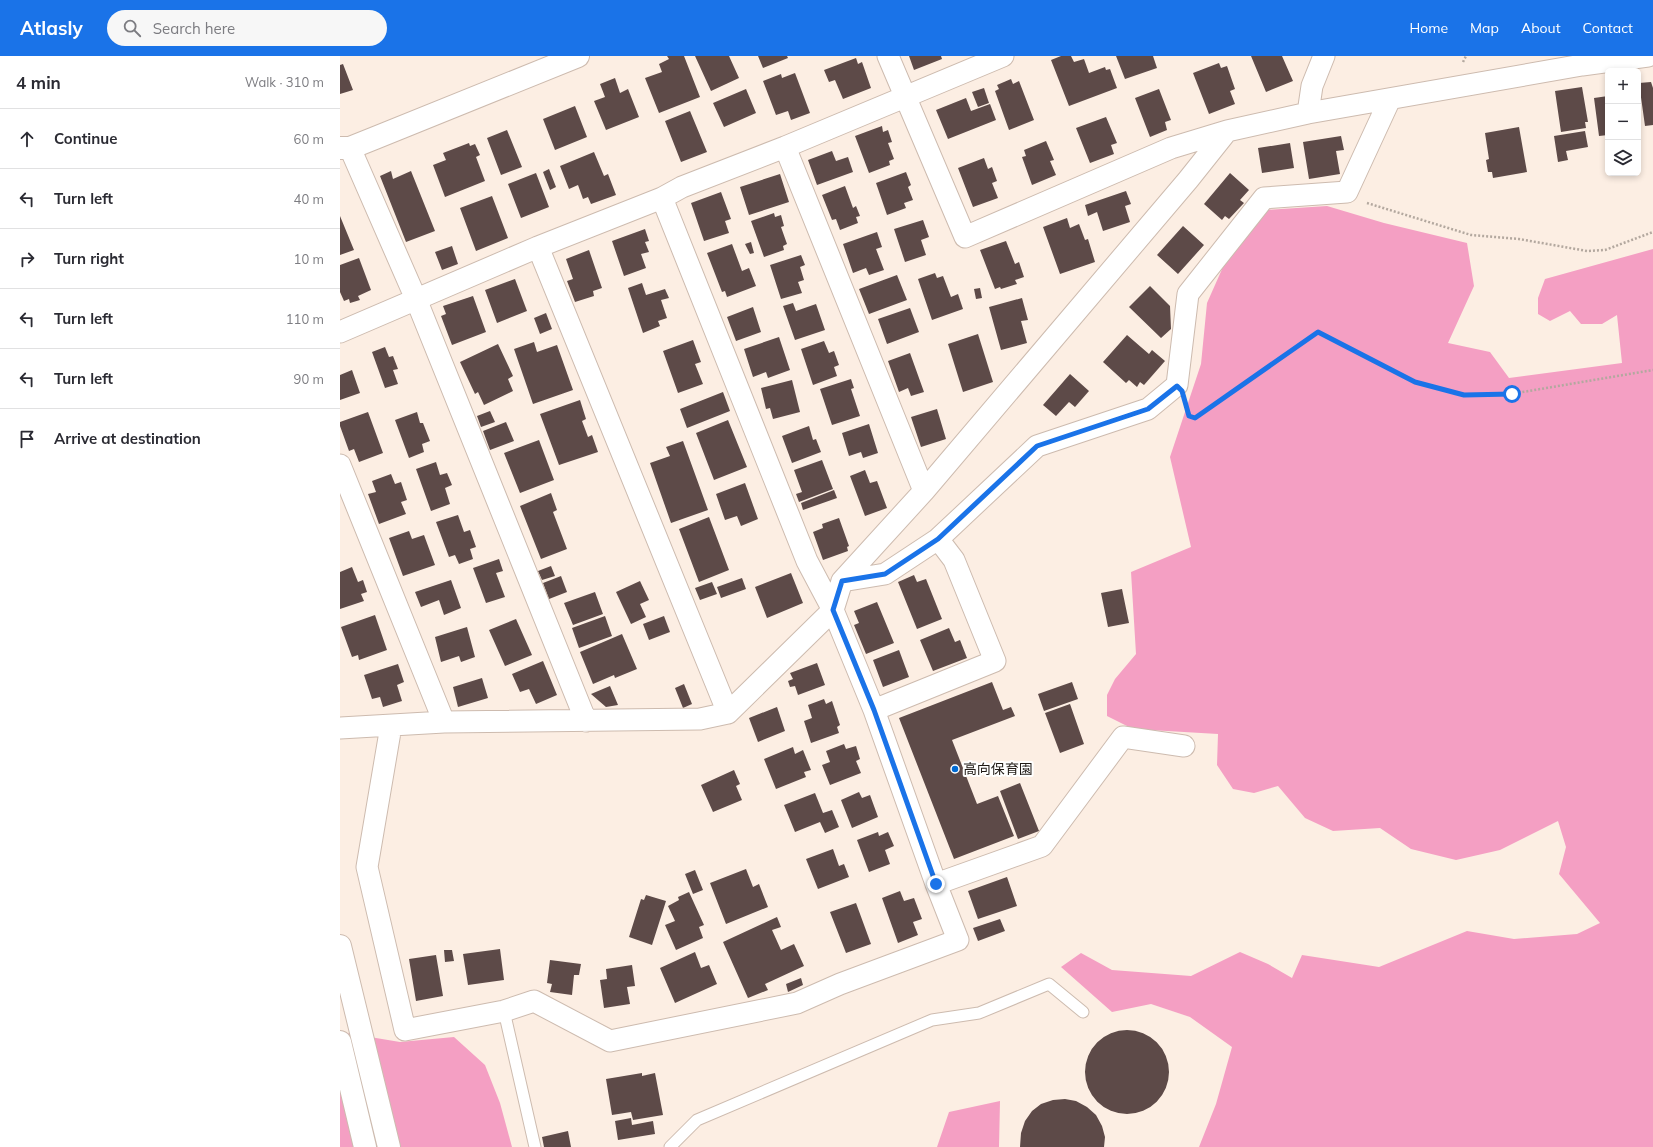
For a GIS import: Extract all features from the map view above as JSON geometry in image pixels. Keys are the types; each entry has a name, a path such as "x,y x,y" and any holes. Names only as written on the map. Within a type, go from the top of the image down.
{"main road":[{"path":"345,148 578,56"},
{"path":"340,946 389,1147"},
{"path":"340,1042 364,1147"}],"street":[{"path":"888,56 965,237 1172,148 1226,131 1308,113 1390,99 1584,60 1648,56"},
{"path":"340,332 538,247 662,198 682,187 785,147 904,96 1003,56"},
{"path":"1308,113 1312,86 1324,56"},
{"path":"842,581 885,574 938,539 1037,446 1148,409 1177,386 1188,294 1264,198 1347,192 1390,99"},
{"path":"340,728 444,722 700,719 728,713 833,610 842,581 924,491 1188,180 1226,131"},
{"path":"785,147 924,491"},
{"path":"345,148 416,299 586,721"},
{"path":"391,726 367,867 405,1030 504,1011 534,1001 610,1041 797,1003 840,984 958,940 936,884 874,710 833,610 807,561 662,198"},
{"path":"538,247 728,713"},
{"path":"340,465 444,722"},
{"path":"874,710 995,661 954,560 938,539"},
{"path":"936,884 1042,846 1123,737 1184,746"}],"lane":[{"path":"670,1147 697,1120 932,1020 979,1012 1049,984 1083,1012"},
{"path":"504,1011 535,1147"}],"path":[{"path":"1347,192 1360,201 1471,236 1519,239 1587,251 1605,250 1653,232"},
{"path":"1177,386 1182,391 1189,416 1195,418 1318,332 1415,382 1464,395 1512,394 1653,370"}],"shaded area":[{"path":"1327,206 1384,223 1467,243 1474,286 1448,343 1490,352 1509,378 1622,363 1617,315 1602,324 1581,324 1570,311 1550,321 1538,314 1538,298 1545,279 1653,249 1653,1147 1199,1147 1216,1104 1232,1047 1190,1017 1151,1004 1112,1012 1061,967 1081,953 1112,970 1191,976 1240,952 1268,964 1292,978 1302,955 1379,967 1467,931 1514,939 1577,934 1600,923 1559,874 1566,847 1558,821 1500,850 1456,860 1411,849 1380,828 1333,831 1305,818 1278,786 1254,793 1233,789 1217,765 1218,734 1133,729 1107,716 1107,695 1115,679 1136,654 1131,572 1191,547 1170,457 1201,364 1207,303 1227,258 1266,210"},
{"path":"340,1032 400,1042 454,1037 485,1065 500,1103 512,1147 340,1147"},
{"path":"1000,1101 999,1147 937,1147 949,1112"}],"building":[{"path":"667,56 684,56 700,97 659,113 645,78 662,72 659,64 669,59"},
{"path":"695,56 729,56 739,78 711,91"},
{"path":"758,56 787,56 788,58 763,68"},
{"path":"909,56 941,56 942,59 914,70"},
{"path":"1061,56 1071,56 1074,62 1084,59 1089,73 1105,67 1106,70 1110,69 1117,88 1069,106 1051,60"},
{"path":"1116,56 1153,56 1157,68 1125,79"},
{"path":"1251,56 1282,56 1293,81 1266,92"},
{"path":"856,58 858,64 862,62 871,88 843,99 835,80 829,82 824,70"},
{"path":"1219,63 1221,68 1227,66 1235,89 1230,91 1235,104 1209,114 1193,73"},
{"path":"343,64 353,90 340,94 340,65"},
{"path":"795,73 810,113 791,120 788,111 776,115 763,81 781,74 782,78"},
{"path":"615,78 620,93 628,89 639,117 606,130 594,101 605,97 600,84"},
{"path":"1011,79 1013,84 1019,81 1034,120 1009,130 995,91 999,89 997,85"},
{"path":"1651,82 1653,88 1653,125 1645,126 1641,97 1641,83"},
{"path":"1582,87 1588,122 1585,122 1586,128 1561,132 1555,91"},
{"path":"984,88 989,103 978,107 972,92"},
{"path":"746,89 756,113 724,127 713,103"},
{"path":"1159,89 1171,120 1165,122 1167,130 1150,137 1135,98"},
{"path":"1605,96 1605,135 1599,136 1594,98"},
{"path":"966,98 971,111 990,104 996,120 948,139 936,110"},
{"path":"575,106 587,137 555,150 543,119"},
{"path":"690,111 707,152 681,162 665,121"},
{"path":"1106,117 1117,143 1111,145 1114,154 1090,163 1076,128"},
{"path":"882,126 883,132 888,130 892,142 888,143 894,159 889,161 890,165 869,173 855,136"},
{"path":"1519,127 1527,172 1493,178 1492,172 1488,172 1486,160 1489,159 1485,133"},
{"path":"507,130 522,167 501,175 487,138"},
{"path":"1585,131 1588,147 1566,151 1568,160 1558,162 1554,136"},
{"path":"1341,136 1344,150 1336,151 1340,174 1309,179 1303,142"},
{"path":"1046,141 1054,160 1050,161 1056,175 1032,185 1022,157 1026,156 1024,150"},
{"path":"469,143 470,146 475,144 480,155 476,157 485,181 445,197 433,165 446,160 443,153"},
{"path":"1290,143 1294,168 1262,173 1258,148"},
{"path":"832,151 836,161 848,157 853,172 817,185 808,160"},
{"path":"594,152 604,176 608,174 616,195 591,204 588,197 583,199 578,185 569,189 560,166"},
{"path":"984,158 988,169 992,167 997,181 992,183 998,198 973,207 958,168"},
{"path":"549,169 556,187 550,190 543,172"},
{"path":"391,171 393,179 411,171 435,231 406,242 380,176"},
{"path":"906,172 911,185 908,187 913,200 904,203 906,208 887,215 876,183"},
{"path":"536,173 549,207 521,218 508,184"},
{"path":"1230,173 1249,190 1240,200 1244,203 1229,219 1225,216 1222,220 1204,204"},
{"path":"780,174 789,202 749,215 740,187"},
{"path":"845,186 853,208 856,206 860,216 856,217 858,223 840,230 836,219 832,220 822,195"},
{"path":"1126,191 1131,204 1125,206 1130,222 1103,231 1097,212 1088,216 1085,205"},
{"path":"721,192 731,219 725,221 729,233 704,241 691,203"},
{"path":"492,196 508,238 476,251 460,208"},
{"path":"774,213 775,217 781,215 784,226 781,227 787,244 783,246 784,250 764,257 751,221"},
{"path":"340,216 354,250 340,255"},
{"path":"1067,218 1070,228 1079,224 1085,240 1088,239 1095,262 1060,274 1043,227"},
{"path":"923,220 929,237 921,240 926,255 905,262 894,229"},
{"path":"1183,226 1204,245 1178,274 1157,255"},
{"path":"645,229 649,241 645,242 649,252 641,254 646,268 624,276 612,241"},
{"path":"877,232 882,247 876,249 884,270 869,275 866,268 853,273 843,244"},
{"path":"1006,241 1015,264 1019,262 1024,277 1015,280 1017,284 1001,289 1000,287 995,289 980,250"},
{"path":"751,242 754,253 750,254 745,244"},
{"path":"732,244 742,271 749,268 756,286 727,297 725,291 722,292 707,253"},
{"path":"452,246 458,264 442,270 435,252"},
{"path":"589,250 602,288 593,291 594,296 575,302 567,281 573,279 566,259"},
{"path":"801,255 805,265 800,267 804,280 798,282 802,293 781,299 770,265"},
{"path":"359,258 371,290 358,296 360,300 350,303 349,299 344,301 340,292 340,265"},
{"path":"935,273 937,278 943,276 951,297 958,294 963,309 932,320 918,279"},
{"path":"897,275 907,300 869,314 859,289"},
{"path":"515,279 527,311 497,323 485,290"},
{"path":"642,283 646,295 665,289 669,298 661,300 667,318 658,321 660,326 643,333 628,288"},
{"path":"1150,286 1170,306 1171,329 1161,338 1129,307"},
{"path":"980,288 982,298 976,299 974,289"},
{"path":"473,296 486,332 452,345 441,316 446,314 443,306"},
{"path":"1022,298 1028,320 1021,321 1027,343 1001,350 989,307"},
{"path":"793,303 796,311 816,304 825,330 795,340 783,306"},
{"path":"753,307 761,332 736,341 727,317"},
{"path":"910,308 919,332 887,344 878,319"},
{"path":"546,313 552,329 540,334 534,318"},
{"path":"978,334 993,382 963,392 948,344"},
{"path":"1127,335 1149,354 1152,350 1165,361 1144,385 1140,382 1137,387 1129,380 1126,383 1103,362"},
{"path":"779,337 790,370 768,378 766,372 753,377 744,349"},
{"path":"693,340 701,362 695,364 703,384 678,393 663,351"},
{"path":"824,341 829,353 834,351 839,365 834,367 837,376 813,385 801,349"},
{"path":"534,342 537,352 557,345 573,390 533,404 514,349"},
{"path":"498,344 513,376 508,379 513,391 484,405 478,392 475,394 460,362"},
{"path":"385,347 389,357 393,356 398,369 393,370 398,384 385,388 372,352"},
{"path":"910,353 924,392 911,396 908,388 899,392 888,361"},
{"path":"352,370 360,393 340,400 340,375"},
{"path":"1070,374 1089,391 1075,407 1069,402 1056,416 1043,405"},
{"path":"851,379 854,388 851,389 860,416 832,425 820,389"},
{"path":"792,380 800,412 773,419 770,408 766,409 761,388"},
{"path":"723,392 730,411 687,428 680,409"},
{"path":"580,400 586,419 582,421 588,437 592,435 598,452 559,465 540,414"},
{"path":"937,409 946,439 921,447 911,417"},
{"path":"490,411 495,422 481,427 477,416"},
{"path":"368,412 383,453 359,462 354,449 349,451 340,422"},
{"path":"417,412 420,423 423,423 430,441 422,444 424,452 409,458 395,420"},
{"path":"728,420 747,467 714,480 696,433"},
{"path":"506,422 514,441 490,450 483,431"},
{"path":"869,424 878,453 863,458 861,452 849,456 842,433"},
{"path":"809,426 813,440 816,439 821,452 792,463 782,436"},
{"path":"539,440 554,480 520,493 504,453"},
{"path":"683,441 708,510 671,523 650,463 670,456 666,447"},
{"path":"822,460 833,489 799,502 796,494 802,492 794,470"},
{"path":"436,462 440,475 447,473 452,485 445,488 450,504 431,511 416,469"},
{"path":"865,470 870,483 877,481 887,508 865,516 850,476"},
{"path":"391,474 395,484 401,482 407,500 401,502 406,514 379,524 368,494 376,492 372,481"},
{"path":"745,483 758,519 741,526 737,516 725,520 716,494"},
{"path":"834,490 837,498 803,510 801,503"},
{"path":"551,493 557,510 553,512 567,549 541,559 520,506"},
{"path":"458,515 464,532 470,530 476,547 470,549 473,559 459,564 455,555 449,557 436,522"},
{"path":"709,517 729,570 699,582 679,529"},
{"path":"839,518 849,546 847,547 848,551 823,560 813,532 823,528 822,524"},
{"path":"409,531 412,539 424,535 435,565 403,576 389,538"},
{"path":"499,559 503,571 496,573 505,597 486,603 473,568"},
{"path":"551,566 555,576 542,580 538,571"},
{"path":"352,567 358,582 363,580 367,592 361,594 364,601 340,609 340,572"},
{"path":"791,573 803,603 767,618 755,587"},
{"path":"914,575 917,582 926,579 942,619 917,629 898,582"},
{"path":"561,576 567,592 549,599 543,583"},
{"path":"742,578 746,589 721,598 717,587"},
{"path":"451,580 461,608 444,615 439,600 421,607 415,592"},
{"path":"640,581 649,600 640,604 646,617 631,624 616,592"},
{"path":"712,582 717,594 700,600 695,588"},
{"path":"1122,589 1129,623 1108,627 1101,593"},
{"path":"595,592 603,614 573,625 564,603"},
{"path":"877,602 894,643 866,654 854,625 859,623 854,611"},
{"path":"375,615 387,650 359,660 358,655 352,657 341,627"},
{"path":"605,616 612,636 579,648 572,628"},
{"path":"664,616 670,632 649,640 643,624"},
{"path":"516,619 532,655 505,666 489,630"},
{"path":"467,627 475,657 461,662 459,656 441,662 435,637"},
{"path":"949,628 955,642 960,640 967,658 933,671 920,640"},
{"path":"622,634 637,669 615,678 614,675 593,684 580,652"},
{"path":"899,650 909,677 883,687 873,660"},
{"path":"543,661 557,695 536,704 529,689 520,692 512,674"},
{"path":"817,663 825,685 798,695 795,686 790,687 788,681 793,679 790,673"},
{"path":"398,664 404,682 397,685 402,701 383,707 380,697 372,699 364,675"},
{"path":"482,678 488,698 458,707 453,687"},
{"path":"992,682 1003,710 1011,707 1015,716 952,740 977,804 998,796 1014,836 954,859 899,718"},
{"path":"1072,682 1078,699 1044,711 1038,694"},
{"path":"684,684 692,704 683,708 675,688"},
{"path":"610,686 618,705 606,707 591,694"},
{"path":"824,699 826,704 832,701 840,725 837,727 839,733 811,743 804,721 812,718 808,705"},
{"path":"1070,704 1084,744 1060,753 1045,713"},
{"path":"777,707 785,731 758,742 749,718"},
{"path":"844,744 846,749 856,746 860,759 856,761 861,773 830,785 822,765 830,762 826,751"},
{"path":"793,747 795,754 803,750 811,770 804,772 806,777 776,789 764,759"},
{"path":"734,770 740,784 736,786 742,800 713,812 701,785"},
{"path":"1020,783 1039,831 1018,839 1000,791"},
{"path":"859,792 862,798 870,795 878,817 852,828 841,800"},
{"path":"815,793 823,813 832,810 839,827 825,833 820,822 795,832 784,805"},
{"path":"878,832 879,836 888,832 894,846 885,850 890,864 869,872 857,840"},
{"path":"833,849 839,866 844,864 849,877 818,889 806,859"},
{"path":"746,869 753,887 759,884 768,907 726,924 710,883"},
{"path":"695,870 703,890 693,894 685,874"},
{"path":"1007,877 1017,906 978,919 968,891"},
{"path":"900,891 904,901 914,898 922,919 913,922 918,935 898,943 882,898"},
{"path":"689,892 704,925 699,927 703,938 676,950 665,925 675,921 668,906 679,900 678,897"},
{"path":"646,895 666,901 652,945 629,937 641,899 644,900"},
{"path":"856,903 871,944 846,953 830,912"},
{"path":"777,917 781,927 772,930 781,950 794,944 804,966 765,984 768,990 748,998 723,942"},
{"path":"1000,919 1005,931 978,941 973,928"},
{"path":"500,949 504,980 468,985 463,954"},
{"path":"444,950 452,950 454,961 445,962"},
{"path":"695,952 701,968 709,965 717,984 675,1003 660,968"},
{"path":"436,955 443,996 416,1001 409,959"},
{"path":"550,960 581,964 579,975 574,975 572,995 550,992 552,984 547,983"},
{"path":"632,965 635,986 627,987 630,1004 604,1008 600,980 607,979 606,969"},
{"path":"801,978 803,985 788,992 786,984"},
{"path":"1119,1030 1135,1030 1151,1037 1162,1048 1169,1064 1169,1080 1166,1088 1157,1102 1151,1107 1135,1114 1119,1114 1103,1107 1092,1096 1085,1080 1085,1064 1092,1048 1103,1037"},
{"path":"642,1073 642,1076 655,1073 663,1115 633,1120 631,1112 612,1115 606,1079"},
{"path":"1065,1099 1076,1101 1087,1107 1096,1115 1102,1126 1105,1137 1104,1147 1020,1147 1021,1133 1025,1121 1032,1111 1041,1104 1053,1100"},
{"path":"631,1118 632,1125 653,1121 655,1134 618,1140 615,1121"},
{"path":"568,1131 571,1147 544,1147 542,1137"}],"place":[{"name":"高向保育園","path":"955,769"}],"route":[{"path":"936,884 874,710 833,610 842,581 885,574 938,539 1037,446 1148,409 1177,386 1182,391 1189,416 1195,418 1318,332 1415,382 1464,395 1512,394"}]}
